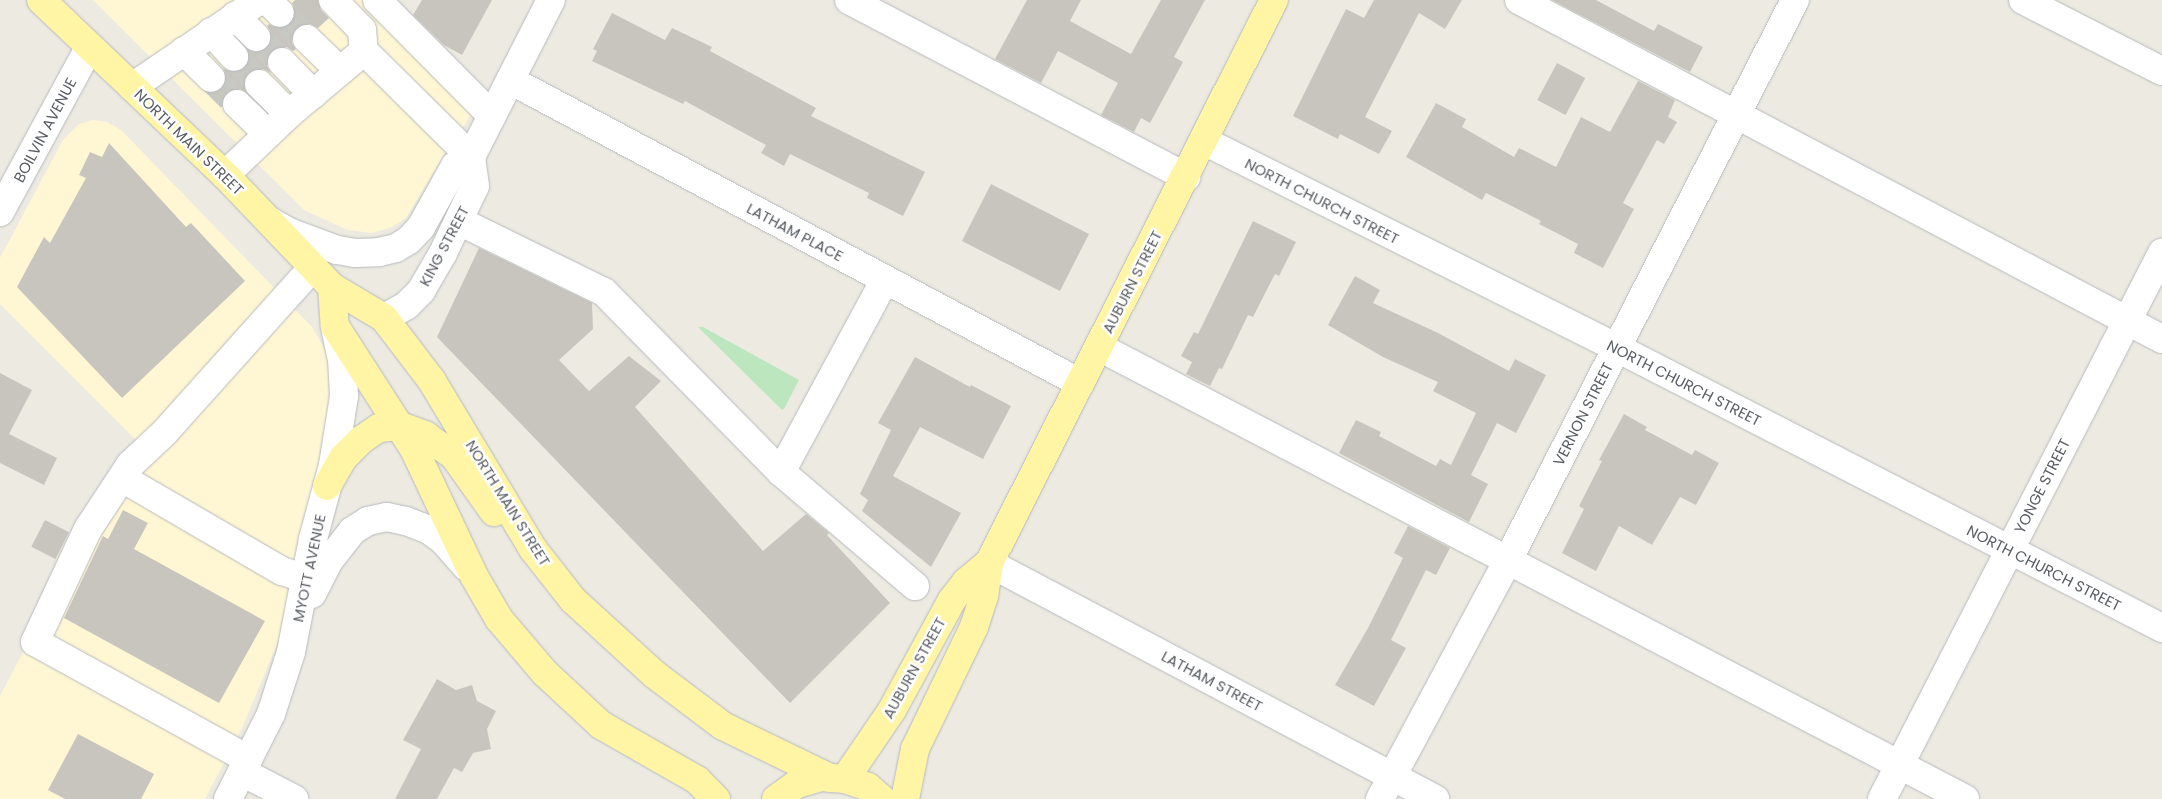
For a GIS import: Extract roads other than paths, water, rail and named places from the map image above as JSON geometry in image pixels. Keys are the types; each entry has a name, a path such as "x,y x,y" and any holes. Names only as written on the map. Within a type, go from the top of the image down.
{"main road":[{"name":"NORTH MAIN STREET","path":"41,0 89,48 225,175 332,287 384,318 432,381 533,549 573,600 654,674 723,726 838,778 868,787 882,799"},
{"name":"AUBURN STREET","path":"905,799 915,749 974,626 984,596 989,563 1204,142 1274,0"},
{"path":"332,287 334,326 414,449 474,576 499,619 545,673 601,725 697,780 716,799"},
{"path":"327,486 344,456 360,440 379,428 400,426 426,435 454,456 504,526 533,549"},
{"name":"AUBURN STREET","path":"838,778 892,710 952,600 966,582 989,563"},
{"path":"776,799 797,784 821,777 838,778"}],"street":[{"path":"333,0 362,30 364,51 471,157"},
{"path":"377,0 492,116"},
{"name":"KING STREET","path":"270,222 289,232 338,250 355,253 379,252 396,248 409,240 421,227 455,166 471,157 551,0"},
{"path":"849,0 1186,177"},
{"path":"1519,0 2162,339"},
{"name":"VERNON STREET","path":"1386,788 1508,560 1795,0"},
{"path":"2023,0 2162,72"},
{"path":"132,87 236,16 269,4"},
{"path":"236,16 256,37"},
{"path":"211,32 234,57"},
{"path":"307,39 340,71"},
{"name":"BOILVIN AVENUE","path":"0,212 89,48"},
{"path":"184,51 211,78"},
{"path":"225,175 289,114 364,51"},
{"path":"282,62 313,94"},
{"name":"LATHAM PLACE","path":"510,80 1080,383"},
{"path":"259,84 289,114"},
{"path":"237,104 268,134"},
{"name":"NORTH CHURCH STREET","path":"1204,142 1617,348 2162,628"},
{"name":"KING STREET","path":"384,318 407,305 421,292 459,221 475,186 471,157"},
{"path":"459,221 604,292 781,472 915,586"},
{"name":"YONGE STREET","path":"1882,799 2162,253"},
{"path":"294,799 245,766 35,642 88,529 130,465 165,432 312,267"},
{"path":"781,472 885,280"},
{"name":"MYOTT AVENUE","path":"228,799 271,714 291,652 327,486 344,396 342,360 334,326"},
{"path":"1099,347 1966,799"},
{"path":"122,478 282,571 306,578"},
{"path":"296,627 328,562 352,531 368,521 387,517 406,521 429,530 443,540 474,576"},
{"name":"LATHAM STREET","path":"989,563 1386,788 1435,799"}],"tunnel":[{"path":"280,13 307,39"},
{"path":"256,37 282,62"},
{"path":"234,57 259,84"},
{"path":"211,78 237,104"}]}
